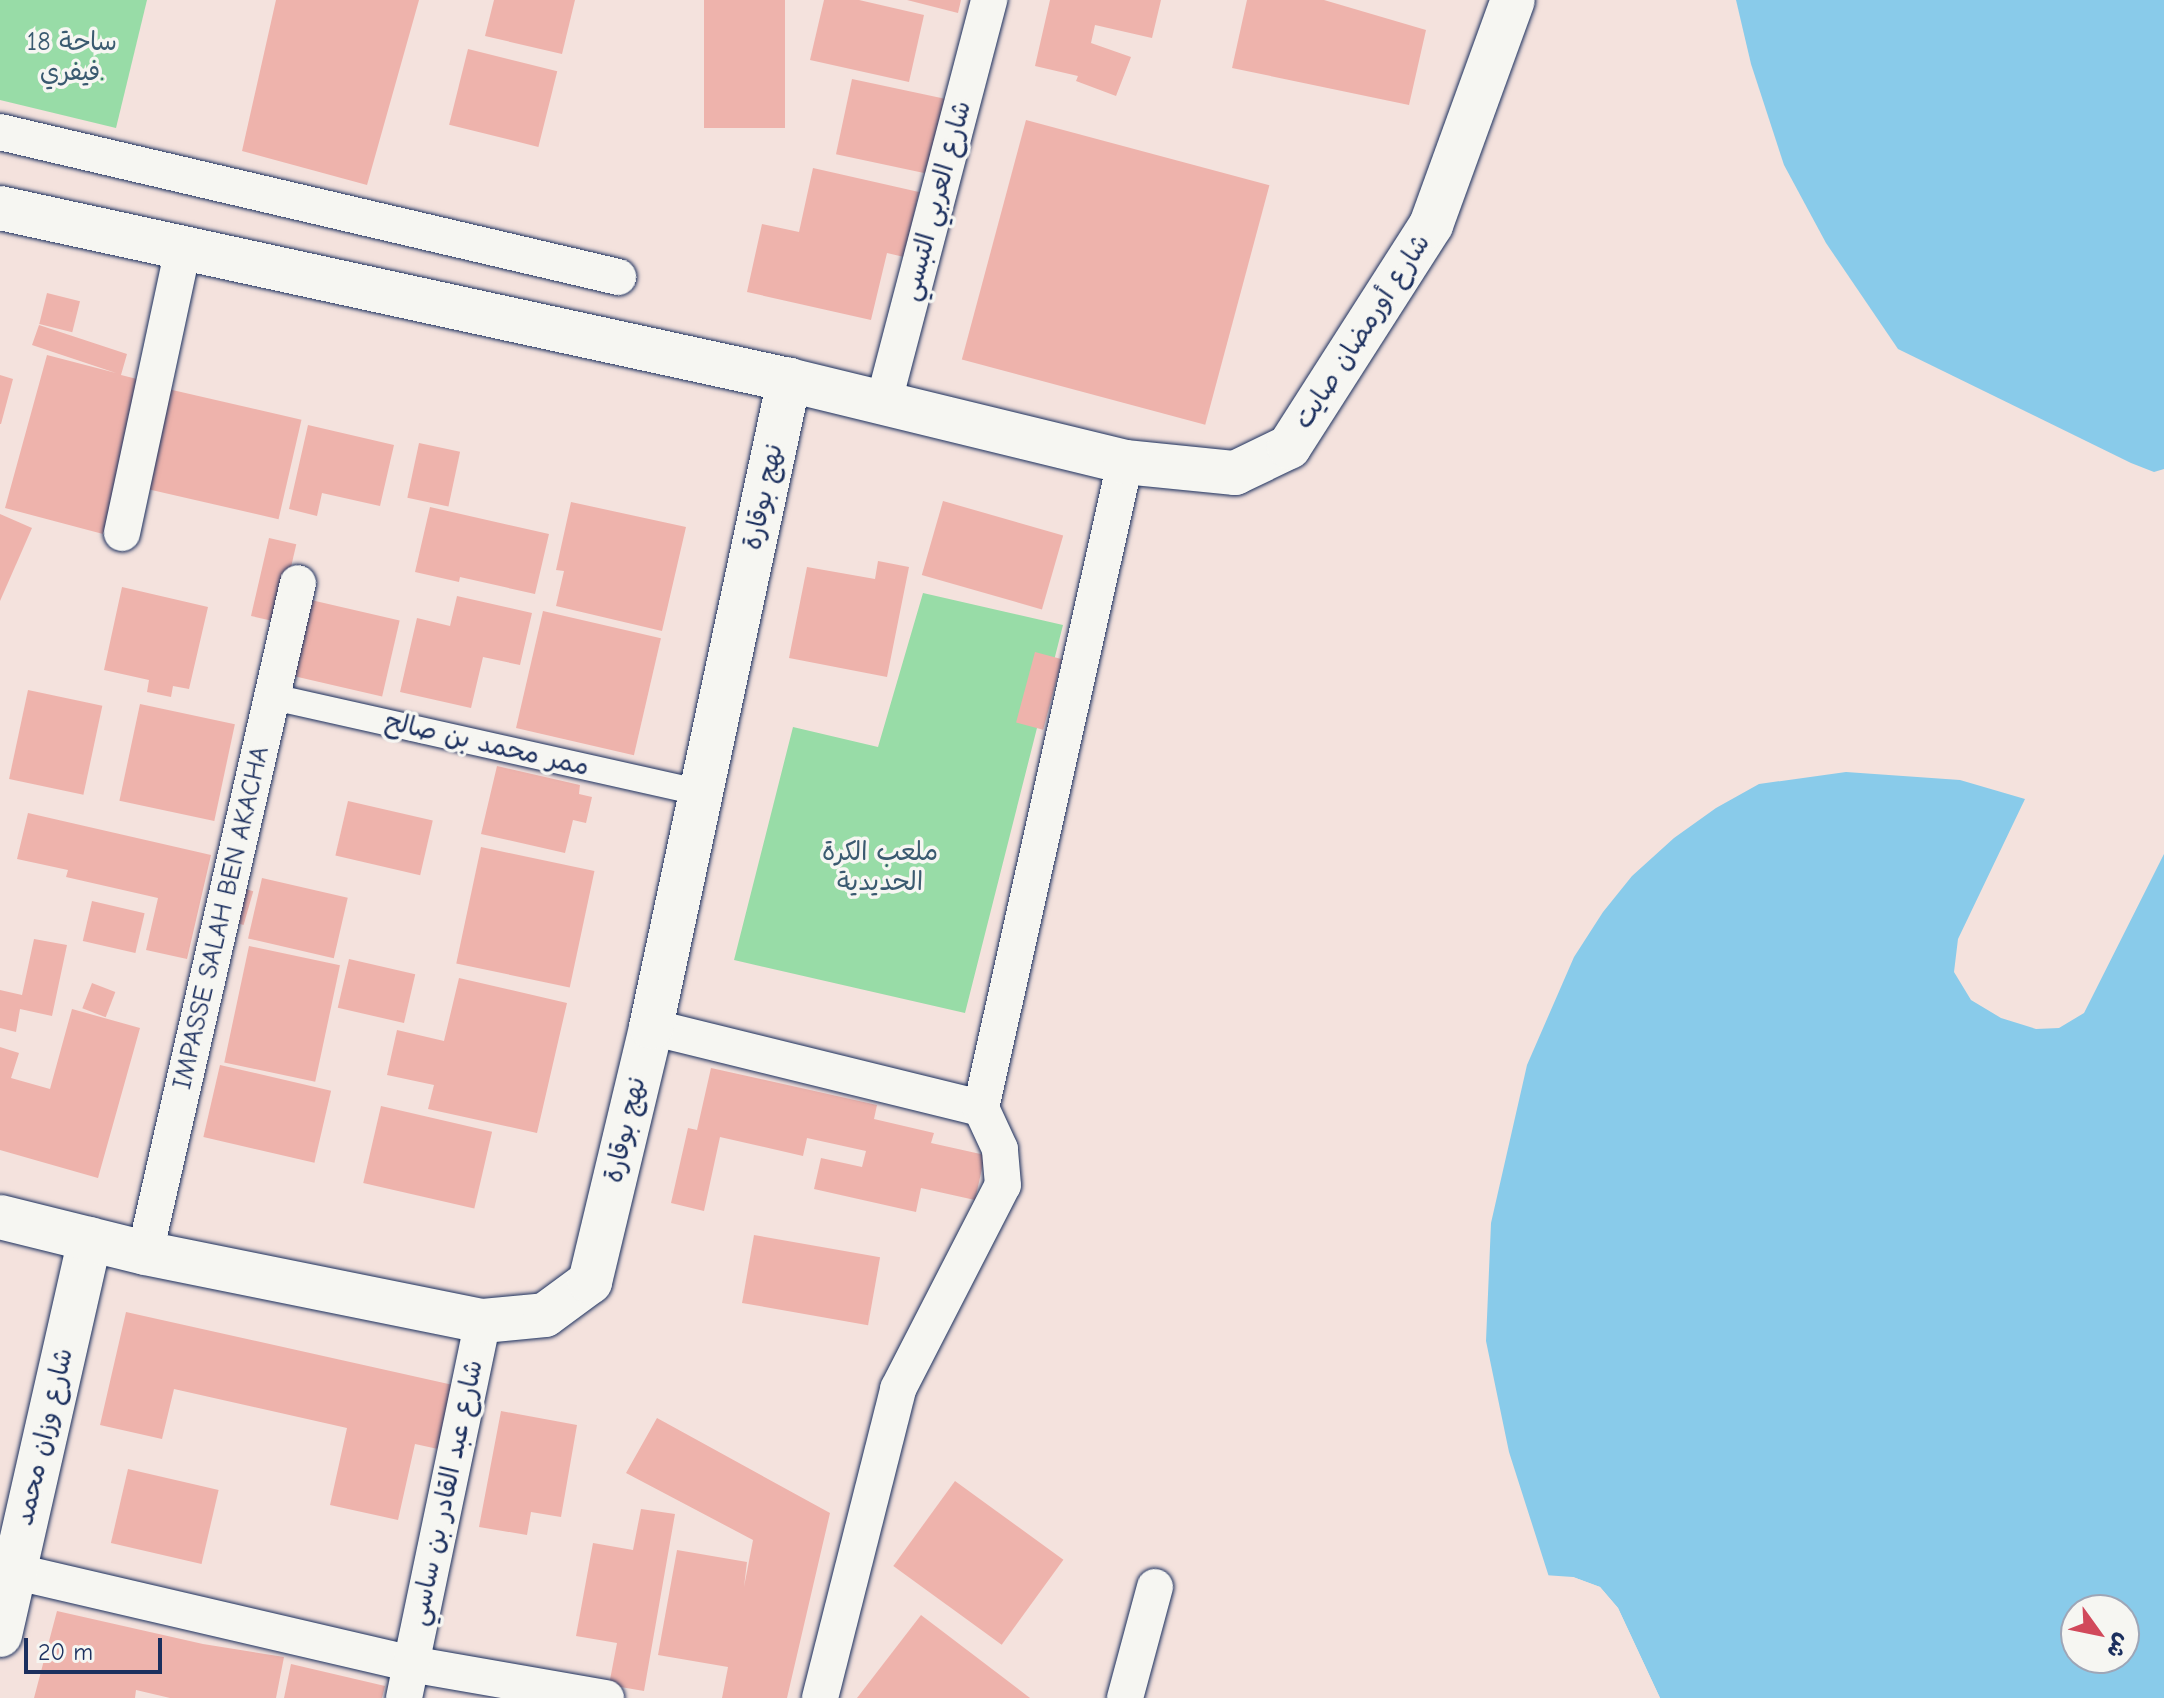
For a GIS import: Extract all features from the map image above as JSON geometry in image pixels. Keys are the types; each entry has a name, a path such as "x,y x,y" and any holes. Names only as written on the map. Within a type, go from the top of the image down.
{"main road":[{"name":"شارع أورمضان صايت","path":"0,208 884,401 1125,462 1235,473 1289,447 1431,225 1513,0"},
{"name":"نهج بوقارة","path":"0,1217 145,1253 483,1321 545,1315 590,1282 651,1027 789,380"},
{"name":"شارع وزان محمد","path":"0,1635 7,1570 90,1239"}],"street":[{"name":"شارع العربي التبسي","path":"884,401 989,0"},
{"path":"0,132 618,277"},
{"path":"122,533 183,248"},
{"path":"820,1698 898,1389 1003,1185 1000,1149 981,1108 1125,462"},
{"name":"IMPASSE SALAH BEN AKACHA","path":"145,1253 298,583"},
{"name":"ممر محمد بن صالح","path":"273,697 701,793"},
{"path":"651,1027 981,1108"},
{"name":"شارع عبد القادر بن ساسي","path":"407,1681 483,1321"},
{"path":"7,1570 407,1681 606,1698"},
{"path":"1125,1698 1155,1587"}],"green space":[{"name":"ساحة 18 فيفري.","path":"0,0 147,0 116,128 0,100"},
{"name":"ملعب الكرة الحديدية","path":"923,593 1063,625 965,1013 734,960 793,727 878,747"}],"water":[{"path":"1736,0 2164,0 2164,469 2154,472 2131,463 1898,349 1826,243 1784,165 1751,64"},
{"path":"1846,772 1960,780 2025,799 1958,939 1954,972 1971,1000 2001,1018 2036,1029 2059,1028 2084,1013 2164,854 2164,1698 1660,1698 1618,1608 1600,1587 1573,1577 1549,1577 1509,1452 1486,1341 1491,1223 1527,1065 1574,957 1603,912 1632,876 1674,838 1716,808 1759,784"}],"pier":[{"path":"1544,1575 1573,1577 1600,1587 1618,1608 1660,1698 1655,1698 1615,1610 1598,1590 1572,1581 1548,1581"}],"building":[{"path":"276,0 419,0 367,185 242,151"},
{"path":"494,0 575,0 562,54 485,36"},
{"path":"704,0 785,0 785,128 704,128"},
{"path":"824,0 859,0 924,15 909,82 810,60"},
{"path":"907,0 961,0 958,13"},
{"path":"1050,0 1161,0 1152,38 1095,25 1091,43 1131,57 1116,96 1076,81 1078,76 1035,66"},
{"path":"1247,0 1324,0 1426,30 1409,105 1232,68"},
{"path":"468,49 557,71 538,147 449,125"},
{"path":"852,79 952,100 936,176 836,154"},
{"path":"1026,120 1269,185 1205,425 962,360"},
{"path":"813,168 919,192 904,257 887,253 871,320 747,292 762,224 799,232"},
{"path":"47,293 80,301 72,332 39,324"},
{"path":"39,325 127,354 121,375 145,381 103,534 5,508 47,355 116,373 32,345"},
{"path":"0,375 13,379 1,424 0,424"},
{"path":"168,389 301,420 279,519 145,488"},
{"path":"308,425 394,445 380,506 322,493 317,516 289,509"},
{"path":"419,443 460,452 448,507 407,498"},
{"path":"943,501 1063,535 1042,609 922,575"},
{"path":"571,502 686,527 662,631 556,606 564,571 556,570"},
{"path":"430,507 549,534 535,594 460,577 459,582 415,572"},
{"path":"0,514 32,528 0,601"},
{"path":"269,538 296,544 278,622 251,616"},
{"path":"878,561 909,567 887,677 789,658 807,567 875,579"},
{"path":"122,587 208,607 189,689 173,686 171,697 147,692 149,680 104,670"},
{"path":"457,596 532,613 520,665 483,657 471,708 400,692 417,618 450,626"},
{"path":"311,600 400,620 382,696 293,676"},
{"path":"543,611 661,638 634,755 516,728"},
{"path":"1035,652 1062,659 1043,730 1016,723"},
{"path":"28,690 102,706 83,795 9,779"},
{"path":"140,704 235,724 214,821 119,801"},
{"path":"497,766 580,785 579,794 592,797 586,823 573,820 565,853 481,834"},
{"path":"348,801 433,821 420,875 335,856"},
{"path":"28,813 211,855 187,959 146,950 158,898 66,877 68,870 17,859"},
{"path":"481,847 594,871 570,988 456,963"},
{"path":"262,878 348,898 334,958 248,938"},
{"path":"235,886 253,891 244,925 225,920"},
{"path":"92,901 145,913 135,953 83,941"},
{"path":"34,939 67,945 52,1016 20,1009 16,1032 0,1028 0,990 22,995"},
{"path":"249,946 340,965 315,1082 224,1062"},
{"path":"349,959 415,974 404,1023 338,1008"},
{"path":"459,978 567,1003 537,1133 428,1109 434,1085 387,1075 397,1030 444,1041"},
{"path":"92,983 115,992 106,1017 82,1008"},
{"path":"72,1009 140,1028 98,1178 0,1150 0,1047 19,1053 11,1078 50,1089"},
{"path":"220,1065 331,1091 314,1163 203,1137"},
{"path":"711,1068 877,1105 874,1119 934,1133 931,1143 985,1155 975,1200 921,1188 916,1212 814,1189 821,1158 862,1167 866,1151 807,1138 803,1156 720,1137 704,1211 671,1203 688,1128 697,1130"},
{"path":"381,1106 492,1132 474,1209 363,1183"},
{"path":"754,1235 880,1257 868,1325 742,1303"},
{"path":"126,1312 453,1385 438,1449 415,1444 398,1520 330,1505 347,1428 174,1389 162,1439 100,1425"},
{"path":"501,1411 577,1425 561,1517 531,1512 527,1535 479,1527"},
{"path":"657,1418 830,1513 787,1698 722,1698 728,1667 658,1655 677,1550 747,1562 744,1587 753,1540 626,1473"},
{"path":"128,1469 219,1490 202,1564 111,1543"},
{"path":"955,1481 1063,1560 1002,1645 893,1566"},
{"path":"641,1509 675,1514 644,1691 609,1685 617,1643 576,1636 593,1543 633,1550"},
{"path":"57,1611 203,1644 284,1657 276,1698 170,1698 136,1690 135,1698 34,1698"},
{"path":"921,1615 1030,1698 857,1698"},
{"path":"291,1664 385,1686 382,1698 284,1698"}]}
